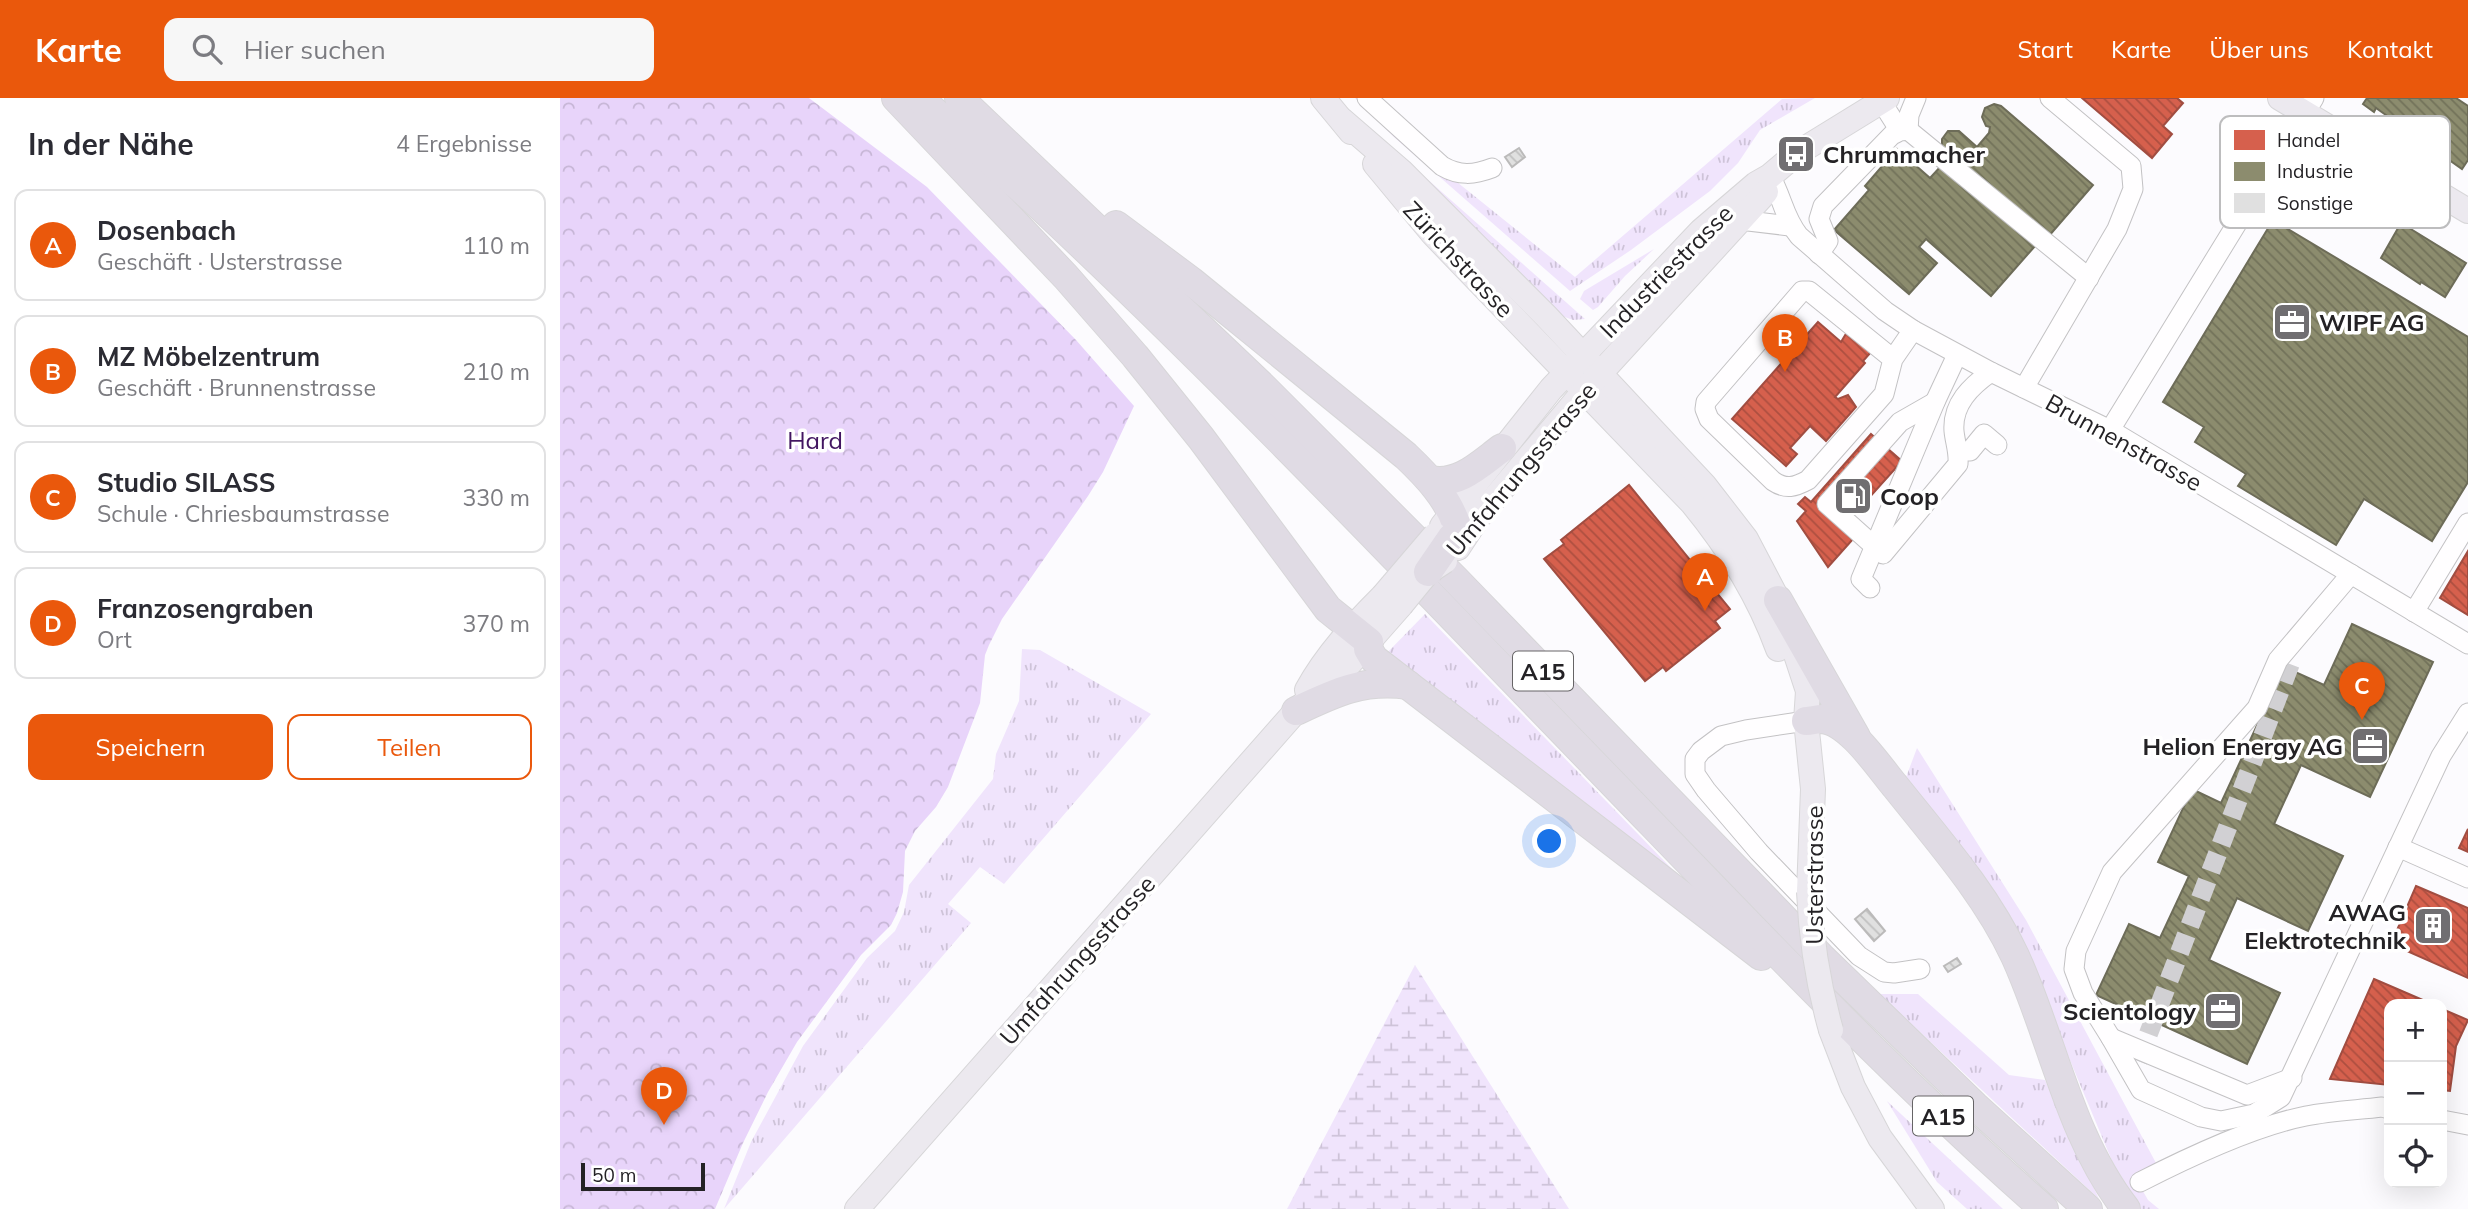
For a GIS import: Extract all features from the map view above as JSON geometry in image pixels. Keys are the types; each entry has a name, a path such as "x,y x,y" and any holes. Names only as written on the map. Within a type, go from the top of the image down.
{"highway":[{"path":"896,98 1066,277 1135,356 1201,438 1328,609 1360,635 1374,659 1588,821 1852,1028"},
{"name":"A15","path":"919,98 1053,218 1163,323 1852,1028 1942,1116 2045,1209"},
{"name":"A15","path":"959,98 1181,306 1263,387 1465,589 1821,957 1949,1082 2088,1209"},
{"path":"996,135 1202,289 1406,456 1430,480 1449,533 1428,572"},
{"path":"1430,480 1455,480 1502,449"},
{"path":"1778,600 1860,743 1951,857 2000,926 2028,986 2090,1147 2126,1209"},
{"path":"1296,711 1358,685 1408,685"},
{"path":"1806,721 1822,719 1860,743"}],"main road":[{"name":"Zürichstrasse","path":"1323,98 1388,182 1433,234 1592,382"},
{"path":"2280,98 2309,105 2326,116"},
{"name":"Industriestrasse","path":"1575,364 1701,231 1756,184 1824,135 1884,99"},
{"name":"Industriestrasse","path":"1592,382 1765,194 1770,176"},
{"path":"2450,199 2468,211"},
{"name":"Umfahrungsstrasse","path":"858,1209 1296,711 1313,678 1360,635 1449,533 1502,449 1575,364"},
{"name":"Umfahrungsstrasse","path":"1449,533 1477,519 1592,382"},
{"name":"Usterstrasse","path":"1592,382 1705,486 1746,539 1778,600 1808,691 1806,721 1813,789 1809,892 1812,942 1821,992 1831,1030 1853,1087 1880,1138 1932,1209"},
{"name":"Usterstrasse","path":"1592,382 1728,549 1764,615 1778,648 1791,692 1806,721"},
{"name":"Umfahrungsstrasse","path":"1392,600 1428,572"}],"street":[{"path":"1367,98 1442,166 1451,171 1471,173 1492,167"},
{"path":"1819,254 1828,241 1819,219 1823,206 1892,135 1904,130 1916,98"},
{"path":"2024,388 2117,229 2133,189 2131,166 2050,98"},
{"path":"1884,99 1904,130 2089,278"},
{"name":"Brunnenstrasse","path":"1770,176 1781,195 1790,226 1885,311 1913,330 1991,372 2110,430 2468,644"},
{"path":"1740,220 1790,226"},
{"path":"2110,430 2234,228"},
{"path":"1893,359 1809,291 1802,291 1706,402 1706,413 1773,481 1790,488 1808,480 1884,394 1893,359 1913,330"},
{"path":"1870,588 1861,579 1935,402 1958,355"},
{"path":"1935,402 1900,422 1827,504 1883,554 1958,464 1954,424 1961,403 1974,384 1991,372"},
{"path":"1900,422 1969,451 1984,434 1997,445"},
{"path":"2414,612 2468,523"},
{"path":"2293,657 2356,577"},
{"path":"2356,577 2278,660 2257,708 2112,872 2076,951 2074,969 2083,993 2140,1090 2201,1117 2221,1121 2254,1114 2281,1097 2441,756 2468,713"},
{"path":"1806,721 1721,736 1695,759 1696,774 1706,790 1759,852 1859,957 1884,972 1920,969"},
{"path":"2398,847 2468,878"},
{"path":"2111,1038 2247,1095 2292,1078"},
{"path":"2138,1061 2146,1077 2158,1087 2232,1120"},
{"path":"2140,1182 2260,1130 2305,1116 2384,1108"},
{"path":"2447,1121 2468,1125"}],"green space":[{"name":"Hard","path":"560,98 809,98 927,187 1076,340 1134,406 1103,472 1002,619 989,645 985,655 980,703 948,787 936,807 915,831 905,851 903,892 891,925 861,955 797,1042 768,1092 715,1209 560,1209"},
{"path":"1355,98 1362,98 1447,174 1575,277 1782,99 1815,98 1760,130 1738,163 1710,191 1570,291 1394,137"},
{"path":"1408,162 1585,319 1573,320 1562,316"},
{"path":"1654,249 1625,276 1598,307 1593,310 1580,299 1584,291"},
{"path":"1425,614 1702,900 1383,657"},
{"path":"1022,649 1040,650 1151,714 1004,884 980,867 948,904 971,923 724,1209 751,1142 803,1046 867,958 895,931 904,912 909,885 993,779 996,754 1019,701"},
{"path":"1917,748 2026,920 2156,1163 2135,1177 2148,1200 2159,1209 2141,1209 2125,1192 2039,986 1905,780"},
{"path":"1415,965 1569,1209 1287,1209"},
{"path":"1879,994 1918,994 2009,1075 2045,1080 2099,1199"},
{"path":"1887,1101 2003,1209 1967,1209 1937,1182"}],"building: Handel":[{"path":"2082,98 2177,98 2183,103 2163,126 2172,134 2152,158"},
{"path":"1818,322 1841,342 1847,332 1871,352 1863,361 1865,363 1835,397 1838,399 1848,395 1856,407 1826,441 1810,426 1790,448 1797,454 1786,466 1732,419"},
{"path":"1871,434 1902,461 1842,528 1853,539 1828,567 1797,521 1806,511 1798,504 1805,497 1811,502"},
{"path":"1629,485 1730,609 1715,621 1720,628 1666,671 1663,667 1645,681 1544,559 1564,544 1561,540"},
{"path":"2468,551 2468,615 2440,598"},
{"path":"2468,829 2468,852 2459,848"},
{"name":"AWAG Elektrotechnik","path":"2416,886 2468,908 2468,978 2391,944"},
{"path":"2374,979 2420,999 2384,999 2384,1084 2330,1079"},
{"path":"2447,1011 2468,1020 2456,1046 2450,1091 2447,1091"}],"building: Industrie":[{"path":"2367,98 2456,98 2468,106 2468,160 2462,169 2450,160 2450,116 2387,116 2376,108 2374,112 2363,104"},
{"path":"1994,104 2001,106 2093,185 2048,237 1942,148 1942,139 1948,131 1959,131 1977,147 1989,133 1990,127 1986,126 1982,117 1985,108"},
{"path":"1897,149 1930,178 1943,164 2035,246 1991,296 1926,239 1919,247 1937,263 1909,294 1834,230 1869,190 1865,186"},
{"path":"2268,228 2286,228 2468,337 2468,482 2432,541 2364,499 2336,545 2238,486 2246,474 2195,442 2204,427 2163,402"},
{"path":"2398,228 2409,228 2466,263 2445,297 2381,258"},
{"path":"2352,624 2433,662 2370,797 2301,765 2274,824 2343,856 2308,931 2237,898 2209,960 2280,993 2247,1064 2096,995 2129,924 2160,938 2189,876 2158,862 2192,789 2221,803 2284,667 2324,685"}],"building: Sonstige":[{"path":"1519,148 1525,157 1512,167 1505,157"},
{"path":"1867,909 1885,931 1874,941 1855,919"},
{"path":"1957,958 1961,964 1948,972 1944,966"}],"tunnel":[{"path":"2138,1061 2293,657"}],"place":[{"name":"Chrummacher","path":"1796,154"},
{"name":"WIPF AG","path":"2292,322"},
{"name":"MZ Möbelzentrum","path":"1785,372"},
{"name":"Coop","path":"1853,496"},
{"name":"Dosenbach","path":"1705,611"},
{"name":"Studio SILASS","path":"2362,720"},
{"name":"Helion Energy AG","path":"2370,746"},
{"name":"AWAG Elektrotechnik","path":"2433,926"},
{"name":"Scientology","path":"2223,1011"},
{"name":"Franzosengraben","path":"664,1125"}]}
